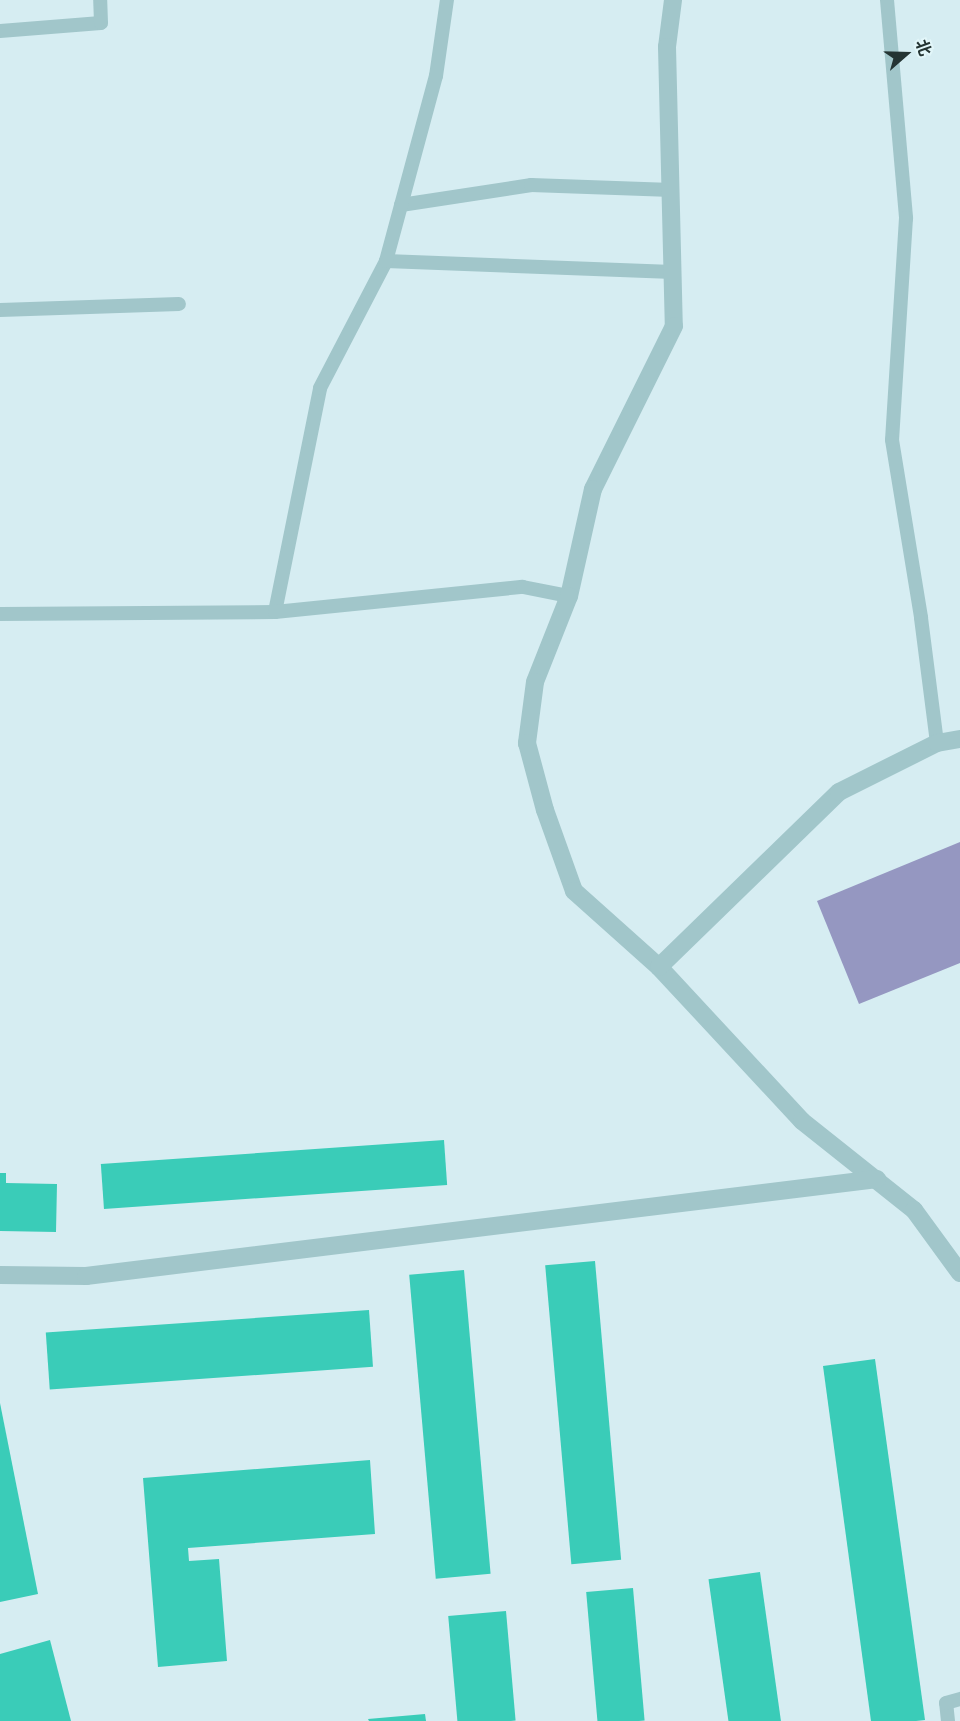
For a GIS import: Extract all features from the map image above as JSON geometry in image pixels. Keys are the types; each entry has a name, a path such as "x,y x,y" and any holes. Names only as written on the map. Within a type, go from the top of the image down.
{"street":[{"path":"673,0 667,47 674,326 593,489 569,596 535,682 527,743 545,810 574,891 659,967 802,1121 914,1210 960,1273"},
{"path":"659,967 839,792 937,743 960,740"},
{"path":"0,1275 86,1276 877,1179"}],"lane":[{"path":"0,31 100,23 100,0"},
{"path":"275,612 320,388 386,261 436,76 447,0"},
{"path":"887,0 906,218 892,440 921,618 937,743"},
{"path":"401,206 531,185 672,190"},
{"path":"386,261 673,272"},
{"path":"0,310 178,304"},
{"path":"0,614 275,612 523,587 569,596"},
{"path":"948,1721 946,1703 960,1699"}],"shaded area":[{"path":"960,842 960,963 859,1004 817,901"}],"building":[{"path":"444,1140 447,1185 104,1209 101,1164"},
{"path":"0,1173 6,1173 6,1183 57,1184 56,1232 0,1231"},
{"path":"595,1261 621,1560 571,1564 545,1265"},
{"path":"464,1270 491,1574 436,1579 409,1275"},
{"path":"369,1310 373,1367 50,1389 46,1333"},
{"path":"875,1359 925,1720 871,1721 823,1366"},
{"path":"0,1403 38,1594 0,1602"},
{"path":"370,1460 375,1534 188,1548 189,1561 219,1559 227,1661 158,1667 143,1478"},
{"path":"760,1572 781,1721 728,1721 709,1579"},
{"path":"633,1588 645,1720 597,1721 586,1592"},
{"path":"506,1611 516,1721 457,1721 448,1616"},
{"path":"50,1640 71,1721 0,1721 0,1654"},
{"path":"425,1714 426,1721 369,1721 368,1719"}]}
